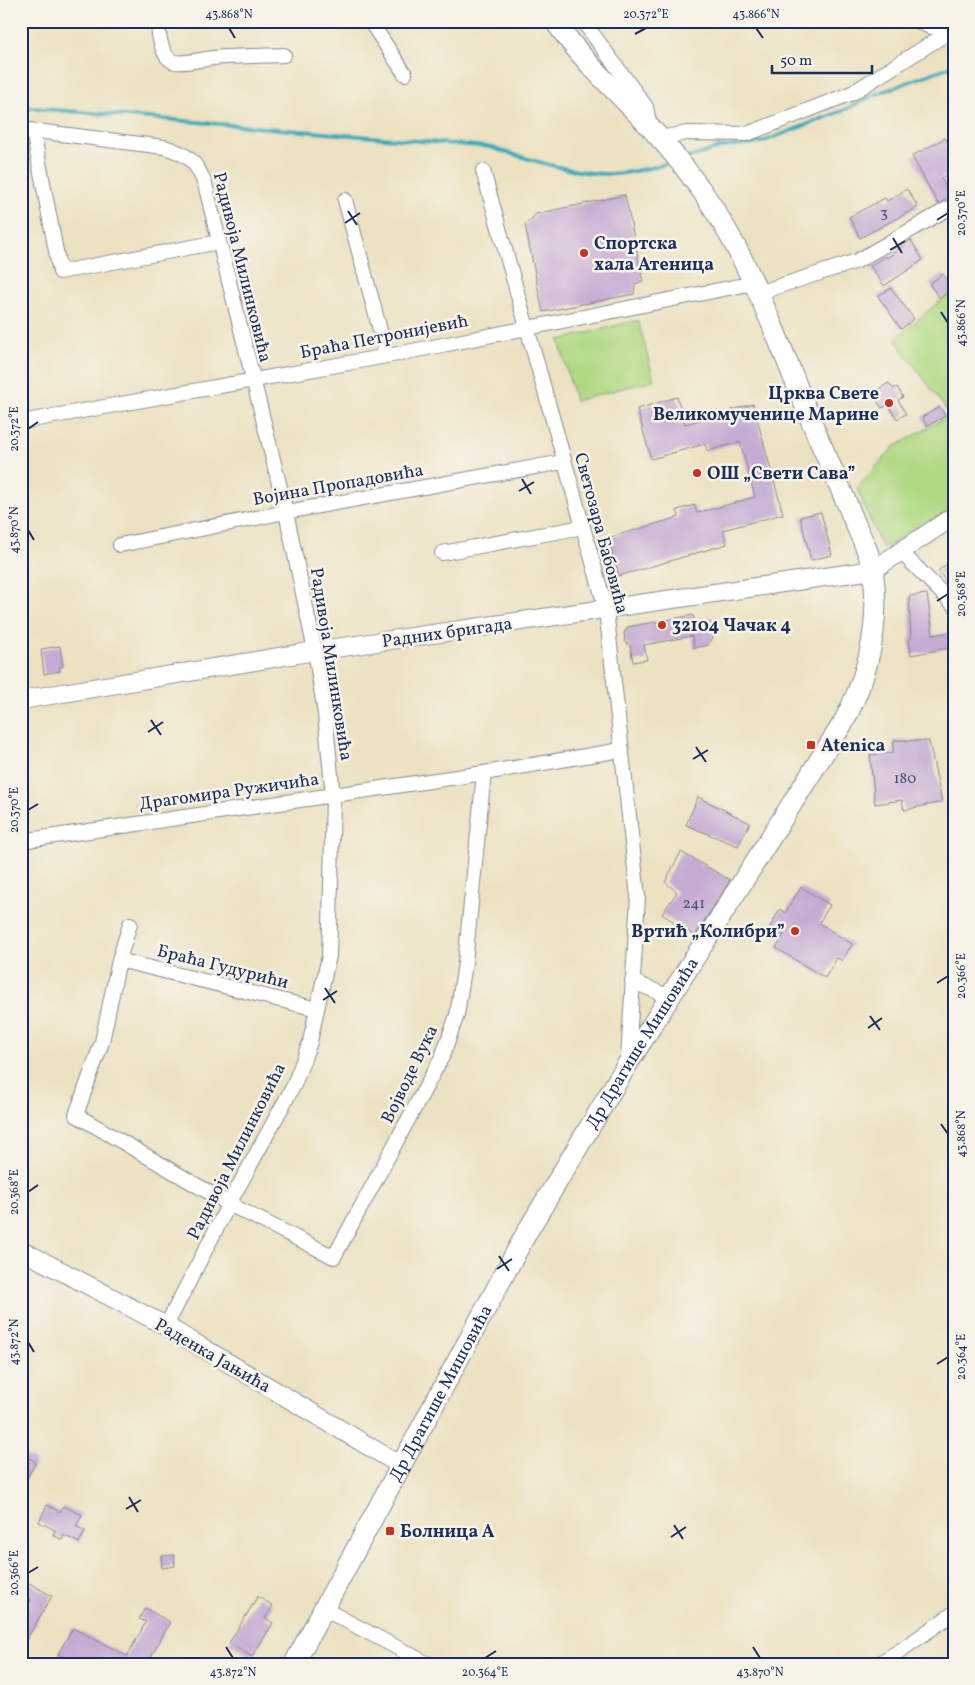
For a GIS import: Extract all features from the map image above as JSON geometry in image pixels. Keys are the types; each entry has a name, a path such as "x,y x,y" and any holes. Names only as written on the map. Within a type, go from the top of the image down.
{"main road":[{"name":"Др Драгише Мишовића","path":"294,1664 527,1232 628,1063 843,723 864,676 873,640 876,609 873,570 856,525 756,288 717,213 689,174 646,123 589,65 555,21"}],"street":[{"path":"160,21 158,25 163,50 168,58 176,62 213,58 284,55"},
{"path":"370,21 405,74"},
{"path":"583,21 646,107 648,117 646,123"},
{"path":"662,141 687,132 748,134 852,93 953,30 947,24 930,27 917,21"},
{"path":"27,130 60,272 219,242"},
{"name":"Радивоја Милинковића","path":"27,130 164,147 180,152 199,169 205,184 286,512 315,652 324,714 333,795 329,956 310,1042 294,1085 229,1204 166,1326"},
{"name":"Светозара Бабовића","path":"483,171 606,610 638,897 628,1063"},
{"path":"344,200 387,356"},
{"name":"Браћа Петронијевић","path":"21,422 387,356 527,328 756,288 857,261 954,205"},
{"name":"Војина Пропадовића","path":"120,545 286,512 563,462"},
{"path":"873,570 954,516"},
{"path":"442,553 583,527"},
{"path":"901,552 954,605"},
{"name":"Радних бригада","path":"21,700 315,652 873,570"},
{"name":"Драгомира Ружичића","path":"21,841 484,773 621,750"},
{"name":"Војводе Вука","path":"229,1204 334,1257 442,1057 457,1015 465,963 484,773"},
{"path":"130,924 102,1042 76,1115 229,1204"},
{"name":"Браћа Гудурићи","path":"120,960 317,1009"},
{"path":"632,982 669,997"},
{"name":"Раденка Јањића","path":"21,1250 166,1326 402,1466"},
{"path":"324,1609 428,1664"},
{"path":"878,1664 901,1650 953,1612"}],"green space":[{"path":"954,289 954,509 890,545 883,547 879,542 857,488 894,447 950,415 895,339"},
{"path":"638,320 654,380 575,401 559,340"}],"building":[{"path":"945,138 954,153 954,171 941,178 952,195 938,204 912,156"},
{"path":"907,189 918,207 860,238 849,217 885,198 887,201"},
{"name":"Спортска хала Атеница","path":"625,195 643,281 635,284 634,294 543,312 525,225 536,214"},
{"path":"911,240 923,260 884,286 870,266 885,256 887,258"},
{"path":"943,274 954,288 940,298 929,284"},
{"path":"891,288 914,319 901,329 878,296"},
{"name":"Црква Свете Великомученице Марине","path":"889,383 893,389 897,387 903,397 898,400 906,414 897,419 888,405 882,408 875,398 880,395 877,390"},
{"path":"677,397 685,424 732,412 731,410 753,404 783,514 723,530 727,544 619,576 608,538 679,517 677,510 694,505 697,513 755,497 740,442 707,451 705,444 651,459 637,409"},
{"path":"940,407 945,416 927,426 922,417"},
{"path":"821,512 832,555 811,560 800,517"},
{"path":"954,558 954,592 938,571"},
{"path":"927,594 933,635 954,632 954,647 911,655 909,596"},
{"path":"693,615 695,624 710,622 713,638 708,645 694,648 692,636 644,645 647,660 633,662 630,645 625,642 624,633 628,627"},
{"path":"60,646 63,666 59,667 60,671 44,674 41,649"},
{"path":"894,740 929,741 942,802 904,810 902,800 875,804 870,755 893,753"},
{"path":"698,797 750,823 738,846 686,825"},
{"path":"681,852 730,880 695,936 662,914 677,892 665,882"},
{"name":"Вртић „Колибри”","path":"801,887 830,905 819,923 852,944 842,961 837,958 825,978 776,948 784,935 770,927 780,909 785,913"},
{"path":"21,1453 36,1462 21,1489"},
{"path":"47,1505 60,1512 63,1506 82,1515 76,1526 85,1531 79,1543 64,1535 62,1540 53,1535 55,1530 39,1522"},
{"path":"174,1555 175,1566 162,1568 161,1556"},
{"path":"27,1582 52,1596 21,1649 21,1618 31,1600 21,1594"},
{"path":"258,1596 273,1606 265,1618 273,1623 252,1657 229,1643"},
{"path":"145,1608 170,1622 147,1664 75,1664 58,1654 73,1628 127,1656 146,1622 139,1619"}],"waterway":[{"path":"684,159 723,147 762,142 842,111 874,95 954,65"},
{"path":"21,107 489,147 532,160 590,173 612,174 630,172 673,162"}],"place":[{"name":"Спортска хала Атеница","path":"584,253"},
{"name":"Црква Свете Великомученице Марине","path":"889,403"},
{"name":"ОШ „Свети Сава”","path":"697,473"},
{"name":"32104 Чачак 4","path":"662,625"},
{"name":"Atenica","path":"811,745"},
{"name":"Вртић „Колибри”","path":"795,931"},
{"name":"Болница А","path":"390,1531"}]}
